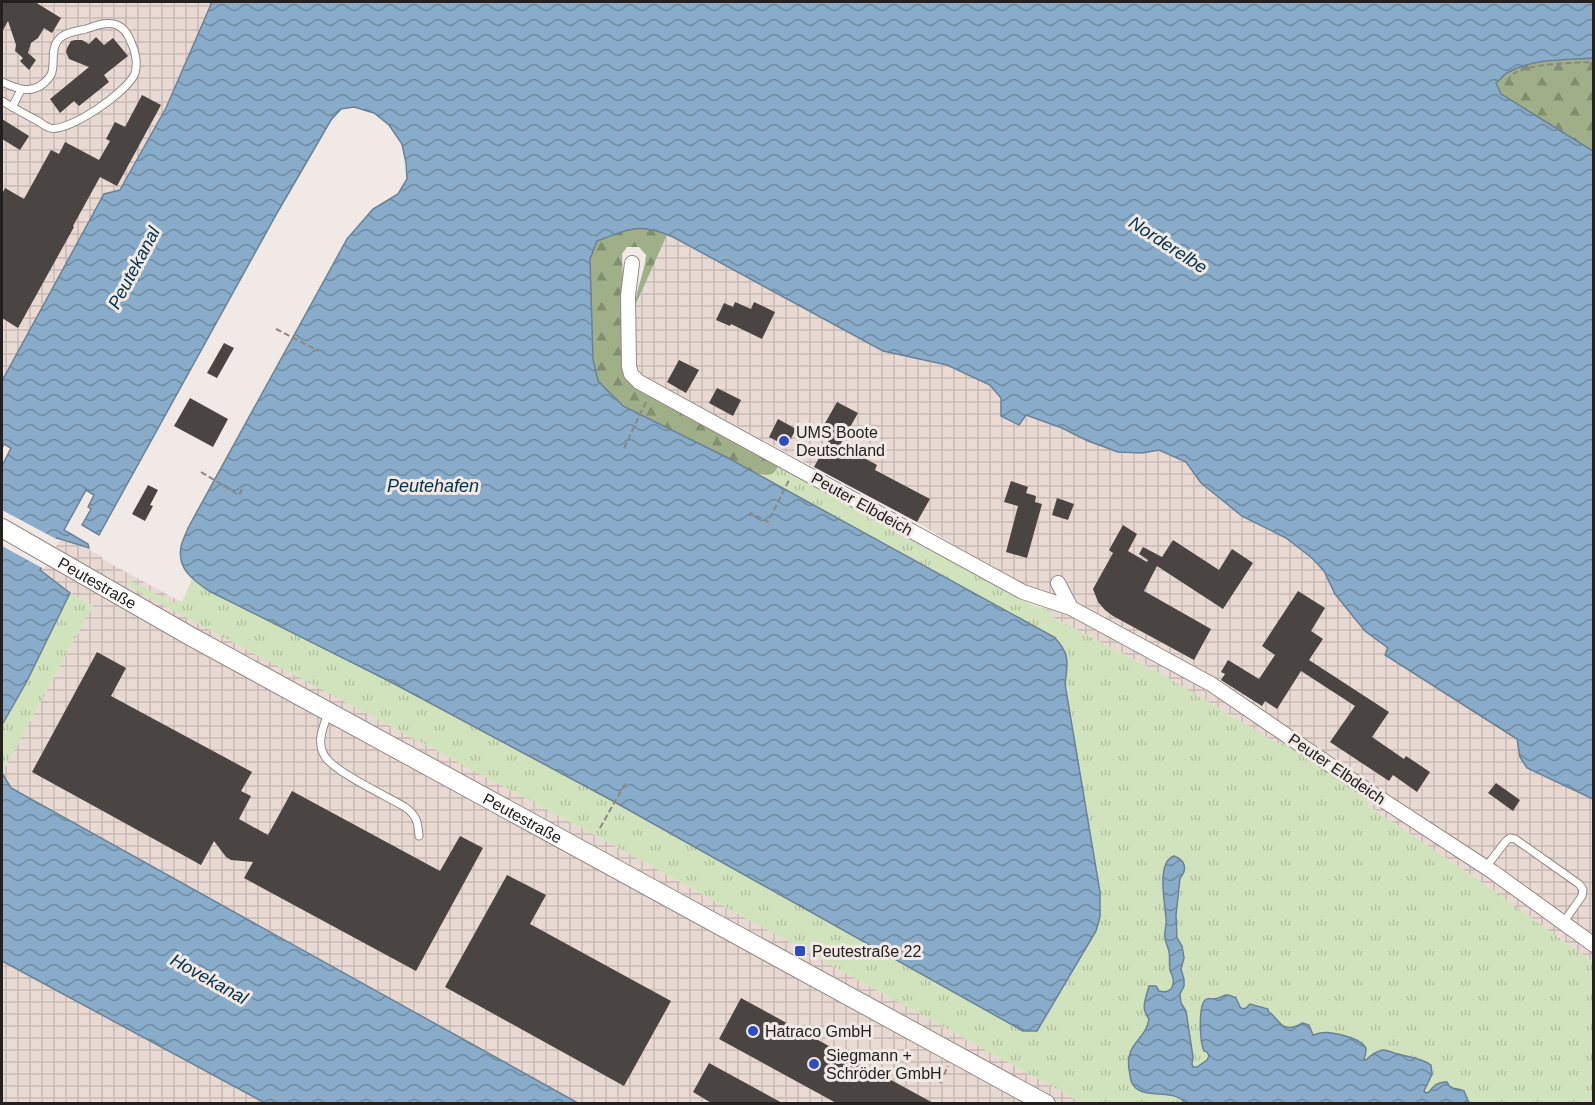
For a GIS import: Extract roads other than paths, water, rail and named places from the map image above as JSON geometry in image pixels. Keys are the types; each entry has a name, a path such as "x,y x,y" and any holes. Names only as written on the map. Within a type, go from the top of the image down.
{"street":[{"name":"Peuter Elbdeich","path":"632,263 628,296 628,366 631,374 639,382 1023,592 1071,608 1211,684 1358,784 1486,867 1593,945"},
{"name":"Peutestraße","path":"2,528 180,630 1046,1104"},
{"path":"1058,583 1071,608"}],"lane":[{"path":"2,82 21,90 41,86 52,72 54,46 58,39 64,35 104,23 116,24 126,31 133,45 136,59 135,72 120,93 62,128 50,128 2,101"},
{"path":"12,107 21,90"},
{"path":"329,711 322,733 321,745 325,756 342,770 413,813 418,824 419,836"},
{"path":"1486,867 1510,838 1515,839 1579,884 1583,889 1582,896 1563,923"}],"water":[{"path":"212,2 1593,2 1593,58 1527,65 1507,73 1496,83 1501,94 1593,151 1593,799 1527,768 1520,757 1517,739 1385,655 1388,648 1365,631 1335,594 1324,571 1312,558 1286,538 1242,516 1201,483 1186,462 1159,450 1142,453 1118,452 1026,415 1019,425 1001,416 1001,398 990,385 947,365 883,351 673,237 651,230 634,229 597,241 590,259 593,359 598,381 623,406 728,458 1054,637 1063,648 1067,659 1065,684 1100,892 1100,917 1096,931 1037,1031 1023,1031 611,800 389,681 209,591 192,578 181,562 182,542 188,528 347,239 373,209 398,194 407,179 402,144 389,125 374,113 354,107 341,109 331,120 99,535 82,525 91,509 88,507 94,495 86,490 64,530 88,544 89,548 57,538 40,570 70,593 27,681 2,725 2,466 11,448 4,444 2,448 2,381 104,194 120,190 166,108"},
{"name":"Hovekanal","path":"2,773 11,788 578,1103 265,1103 2,961"},
{"path":"1174,856 1181,860 1185,868 1180,878 1176,916 1177,938 1182,946 1184,958 1181,969 1184,986 1180,994 1181,1003 1186,1011 1193,1067 1197,1067 1209,1056 1204,1051 1201,1041 1200,1025 1203,1004 1205,1000 1227,995 1236,998 1243,1009 1250,1004 1268,1009 1285,1027 1303,1023 1309,1025 1313,1035 1330,1033 1357,1040 1366,1049 1364,1059 1366,1060 1378,1051 1387,1050 1423,1060 1431,1065 1432,1074 1424,1091 1426,1093 1438,1083 1447,1082 1452,1088 1464,1091 1469,1103 1186,1104 1173,1096 1142,1092 1136,1089 1131,1080 1129,1060 1130,1053 1144,1032 1149,1019 1144,1007 1149,986 1156,986 1159,991 1166,992 1170,990 1173,982 1165,939 1163,874 1168,860"}],"place":[{"name":"UMS Boote Deutschland","path":"784,441"},
{"name":"Peutestraße 22","path":"800,951"},
{"name":"Hatraco GmbH","path":"753,1031"},
{"name":"Siegmann + Schröder GmbH","path":"814,1064"}],"water label":[{"name":"Norderelbe","path":"1168,245"},
{"name":"Peutekanal","path":"134,268"},
{"name":"Peutehafen","path":"433,486"}]}
